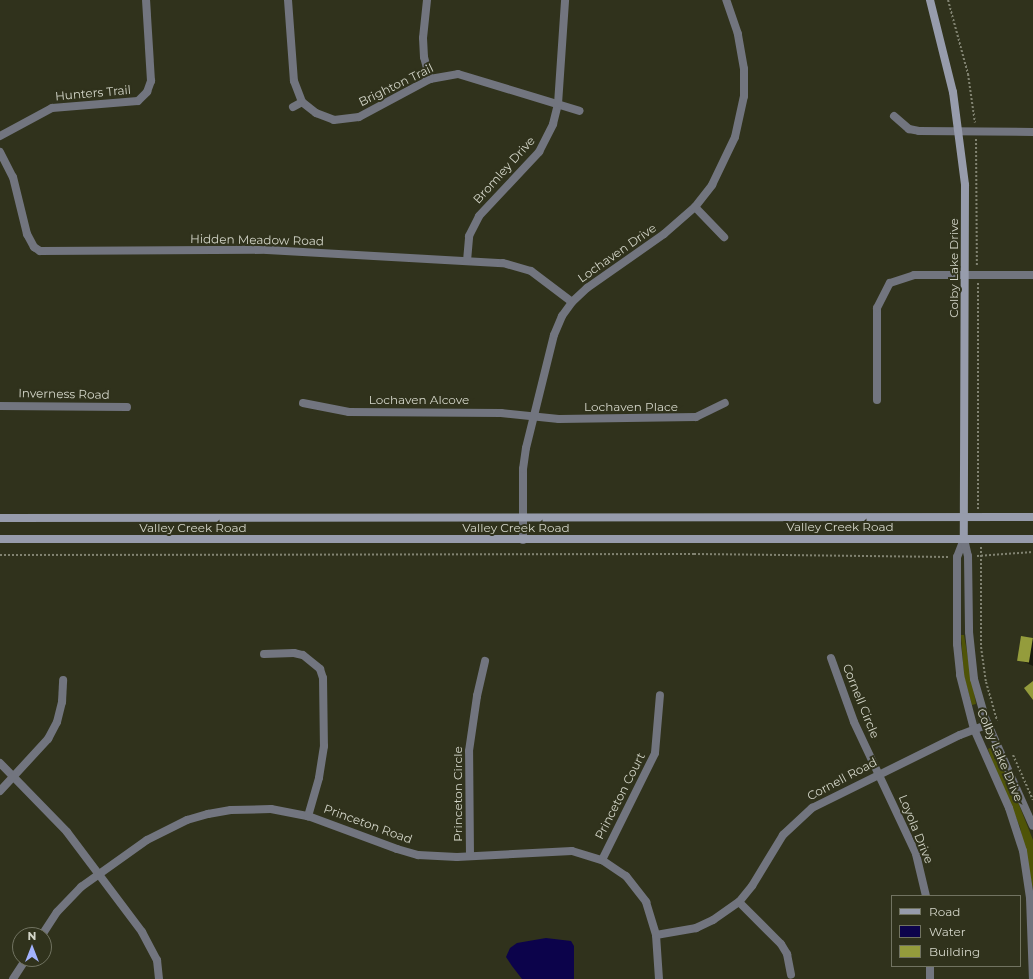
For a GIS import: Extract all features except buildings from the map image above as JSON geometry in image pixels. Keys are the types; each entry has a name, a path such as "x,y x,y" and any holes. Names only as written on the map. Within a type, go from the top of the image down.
{"main road":[{"name":"Colby Lake Drive","path":"930,0 949,71 960,132 965,185 966,274 964,539"},
{"name":"Valley Creek Road","path":"0,518 1033,517"},
{"name":"Valley Creek Road","path":"0,539 1033,539"}],"street":[{"name":"Hunters Trail","path":"0,136 52,108 138,101 147,92 151,81 146,0"},
{"path":"288,0 294,82 302,102 293,107"},
{"path":"427,0 423,38 424,57 430,79"},
{"name":"Bromley Drive","path":"467,260 473,226 486,206 539,152 547,140 558,104 565,0"},
{"name":"Lochaven Drive","path":"522,540 523,469 554,335 572,302 587,288 664,234 695,207 712,185 726,159 739,124 744,96 742,53 726,0"},
{"name":"Brighton Trail","path":"302,102 316,113 328,118 348,120 368,113 430,79 443,75 472,77 580,111"},
{"path":"894,116 909,129 960,132 1033,132"},
{"name":"Hidden Meadow Road","path":"0,152 13,177 27,234 34,247 40,251 267,250 467,260 517,265 544,280 572,302"},
{"path":"695,207 724,237"},
{"path":"877,400 876,321 882,295 890,283 900,277 914,274 1033,274"},
{"name":"Lochaven Alcove","path":"304,403 349,412 494,413 534,418"},
{"name":"Lochaven Place","path":"534,418 677,419 696,417 725,403"},
{"name":"Inverness Road","path":"0,406 127,407"},
{"name":"Colby Lake Drive","path":"964,539 968,556 971,664 988,724 1033,826"},
{"name":"Colby Lake Drive","path":"964,539 957,557 957,651 962,688 974,729 1009,808 1020,840 1028,880 1032,934 1033,979"},
{"path":"264,654 294,653 303,655 320,669 324,678 324,746 319,778 308,816"},
{"name":"Cornell Circle","path":"831,658 847,705 879,773"},
{"name":"Princeton Circle","path":"470,856 469,752 477,696 485,661"},
{"path":"0,791 48,739 57,722 62,702 63,680"},
{"name":"Princeton Court","path":"602,860 655,753 660,694"},
{"name":"Cornell Road","path":"656,935 696,928 714,920 739,902 752,886 783,835 797,820 830,797 974,729 988,724"},
{"path":"0,763 52,814 98,874 150,946 157,960 159,979"},
{"path":"0,770 14,777"},
{"name":"Loyola Drive","path":"879,773 916,854 926,895"},
{"name":"Princeton Road","path":"48,927 69,898 98,874 147,840 188,820 208,814 251,809 308,816 397,850 438,856 572,851 602,860 626,876 637,888 652,917 656,935 659,979"},
{"path":"739,902 780,944 787,954 791,975"},
{"path":"13,979 21,967"},
{"path":"930,967 930,979"}],"path":[{"path":"948,0 968,74 975,123"},
{"path":"976,140 977,266"},
{"path":"978,283 976,486 978,517"},
{"path":"980,539 982,556 980,603 982,657 986,682 999,726"},
{"path":"982,556 1033,552"},
{"path":"0,555 694,554 945,557"},
{"path":"1010,750 1033,800"}],"shaded area":[{"path":"961,635 964,635 976,704 972,705 964,677"},
{"path":"992,747 1002,762 1033,840 1033,889 1020,827 993,764 988,749"}],"water":[{"path":"546,938 571,941 574,946 574,979 522,979 506,957 510,948 517,943"}]}
